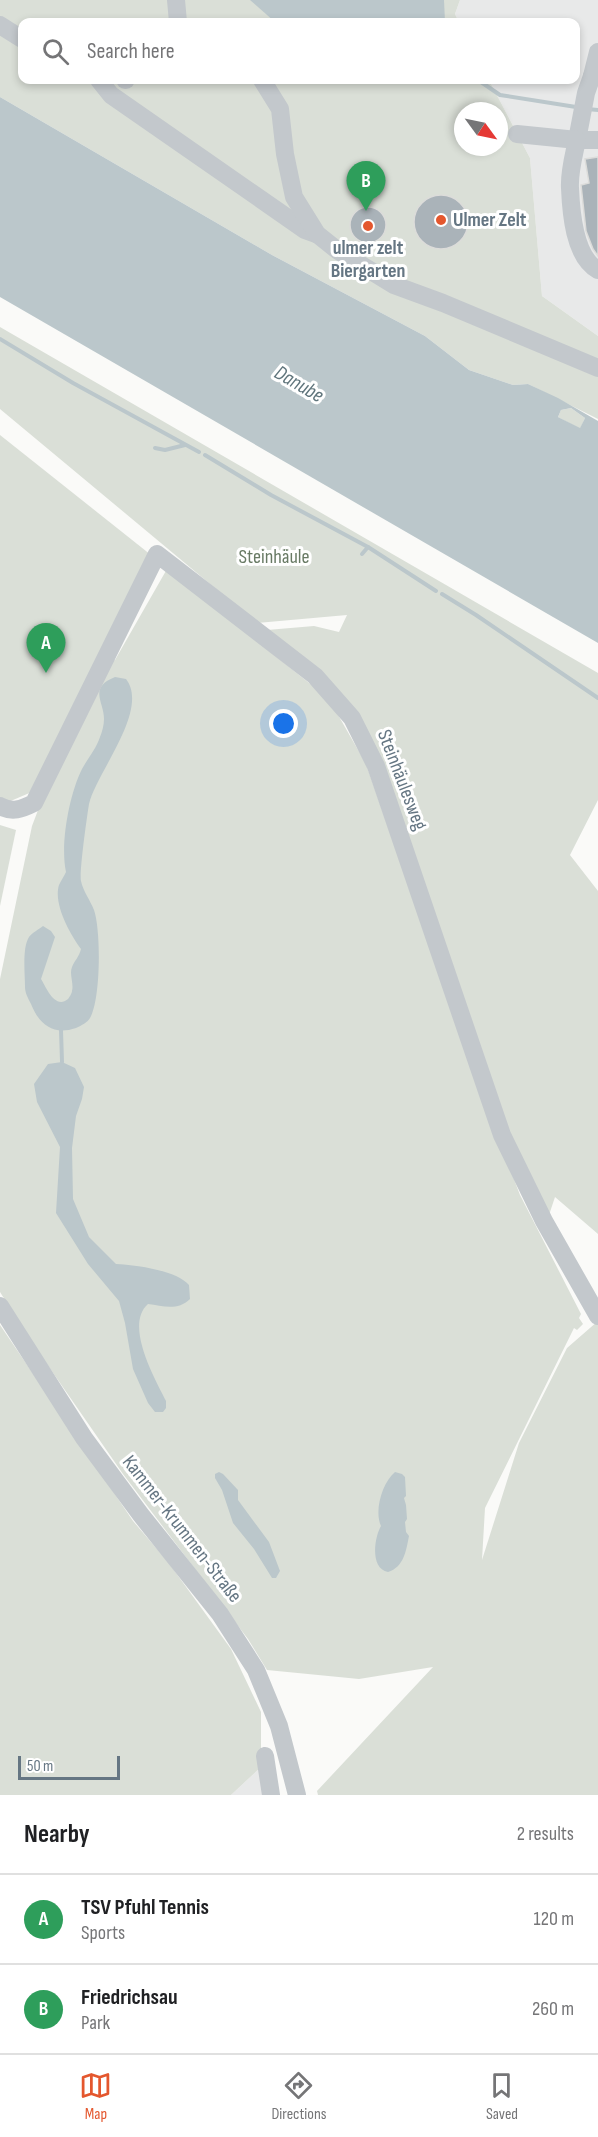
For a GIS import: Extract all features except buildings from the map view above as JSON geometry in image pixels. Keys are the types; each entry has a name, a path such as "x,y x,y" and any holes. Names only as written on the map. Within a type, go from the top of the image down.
{"street":[{"path":"0,25 18,36"},
{"path":"598,52 581,117 569,186 577,246 592,267 598,270"},
{"path":"102,84 111,95 305,231 317,234"},
{"path":"264,84 280,109 285,154 294,197 317,234 337,250 394,285 444,303 598,368"},
{"path":"517,134 598,140"},
{"name":"Steinhäulesweg","path":"0,806 4,809 20,810 34,803 157,554 315,676 352,718 376,766 502,1135 544,1221 598,1316"},
{"name":"Kammer-Krummen-Straße","path":"0,1306 84,1438 141,1515 220,1614 256,1670 279,1726 297,1795"},
{"path":"265,1756 271,1795"}],"shaded area":[{"path":"460,0 598,0 598,336 542,296 530,158 508,116 508,102 501,102 491,84 580,84 580,18 457,18 455,14"},
{"path":"261,1767 264,1795 231,1795"}],"green space":[{"path":"0,0 460,0 455,14 457,18 18,18 18,84 491,84 501,102 454,102 454,156 508,156 508,116 530,158 542,296 598,336 598,419 528,384 513,385 469,370 425,336 272,255 0,97"},
{"name":"Steinhäule","path":"0,327 598,673 598,800 570,855 598,891 598,1234 555,1197 549,1215 510,1133 384,765 267,630 314,626 339,632 347,615 257,623 0,409"},
{"path":"571,408 585,418 580,429 558,417 561,410"},
{"path":"0,435 151,555 34,791 6,803 0,798"},
{"path":"167,569 329,699 366,764 479,1088 520,1195 581,1314 579,1318 583,1324 577,1330 574,1328 485,1508 482,1560 519,1443 567,1348 598,1321 598,1795 318,1795 317,1791 433,1667 359,1679 267,1670 248,1639 123,1474 0,1292 0,979 32,826 43,797 109,662 115,660"},
{"path":"0,825 16,830 0,906"},
{"path":"0,1325 133,1521 168,1562 231,1649 261,1712 261,1767 231,1795 0,1795"}],"water":[{"path":"250,0 444,0 445,18 270,18"},
{"name":"Danube","path":"0,97 272,255 425,336 469,370 513,385 528,384 598,421 598,643 0,297","holes":["571,408 585,418 580,428 558,417 561,410"]},
{"path":"115,677 126,679 132,692 131,707 127,724 89,804 81,867 81,881 94,910 98,933 99,964 94,1009 84,1024 68,1030 60,1030 48,1026 38,1017 27,996 24,968 25,948 29,937 43,926 51,931 55,937 41,979 55,1000 63,1002 68,999 72,993 71,970 81,949 68,927 58,901 59,885 66,872 64,848 67,820 77,780 103,728 100,690 107,681"},
{"path":"62,1062 75,1068 84,1087 76,1116 72,1148 73,1199 89,1237 116,1264 165,1272 189,1285 190,1299 185,1303 170,1307 148,1304 141,1313 140,1338 149,1366 166,1401 166,1408 163,1412 155,1412 148,1403 133,1369 119,1301 88,1264 56,1213 60,1147 37,1102 34,1084 48,1064"},
{"path":"219,1472 238,1490 238,1500 269,1542 280,1571 276,1578 272,1578 254,1549 233,1523 222,1490 215,1478 215,1474"},
{"path":"395,1472 405,1477 406,1496 404,1498 407,1519 405,1522 409,1536 401,1562 388,1572 382,1570 378,1565 375,1545 381,1526 378,1513 380,1498 386,1483"}],"waterway":[{"path":"484,84 500,95 576,107"},
{"path":"587,109 598,110"},
{"path":"0,339 73,383 199,452"},
{"path":"155,448 165,450 185,445"},
{"path":"205,455 271,495 368,547 436,591"},
{"path":"362,554 368,547"},
{"path":"442,594 598,698"},
{"path":"61,1030 62,1062"}],"place":[{"name":"Friedrichsau","path":"366,211"},
{"name":"Ulmer Zelt","path":"441,220"},
{"name":"ulmer zelt Biergarten","path":"368,226"},
{"name":"TSV Pfuhl Tennis","path":"46,673"}]}
